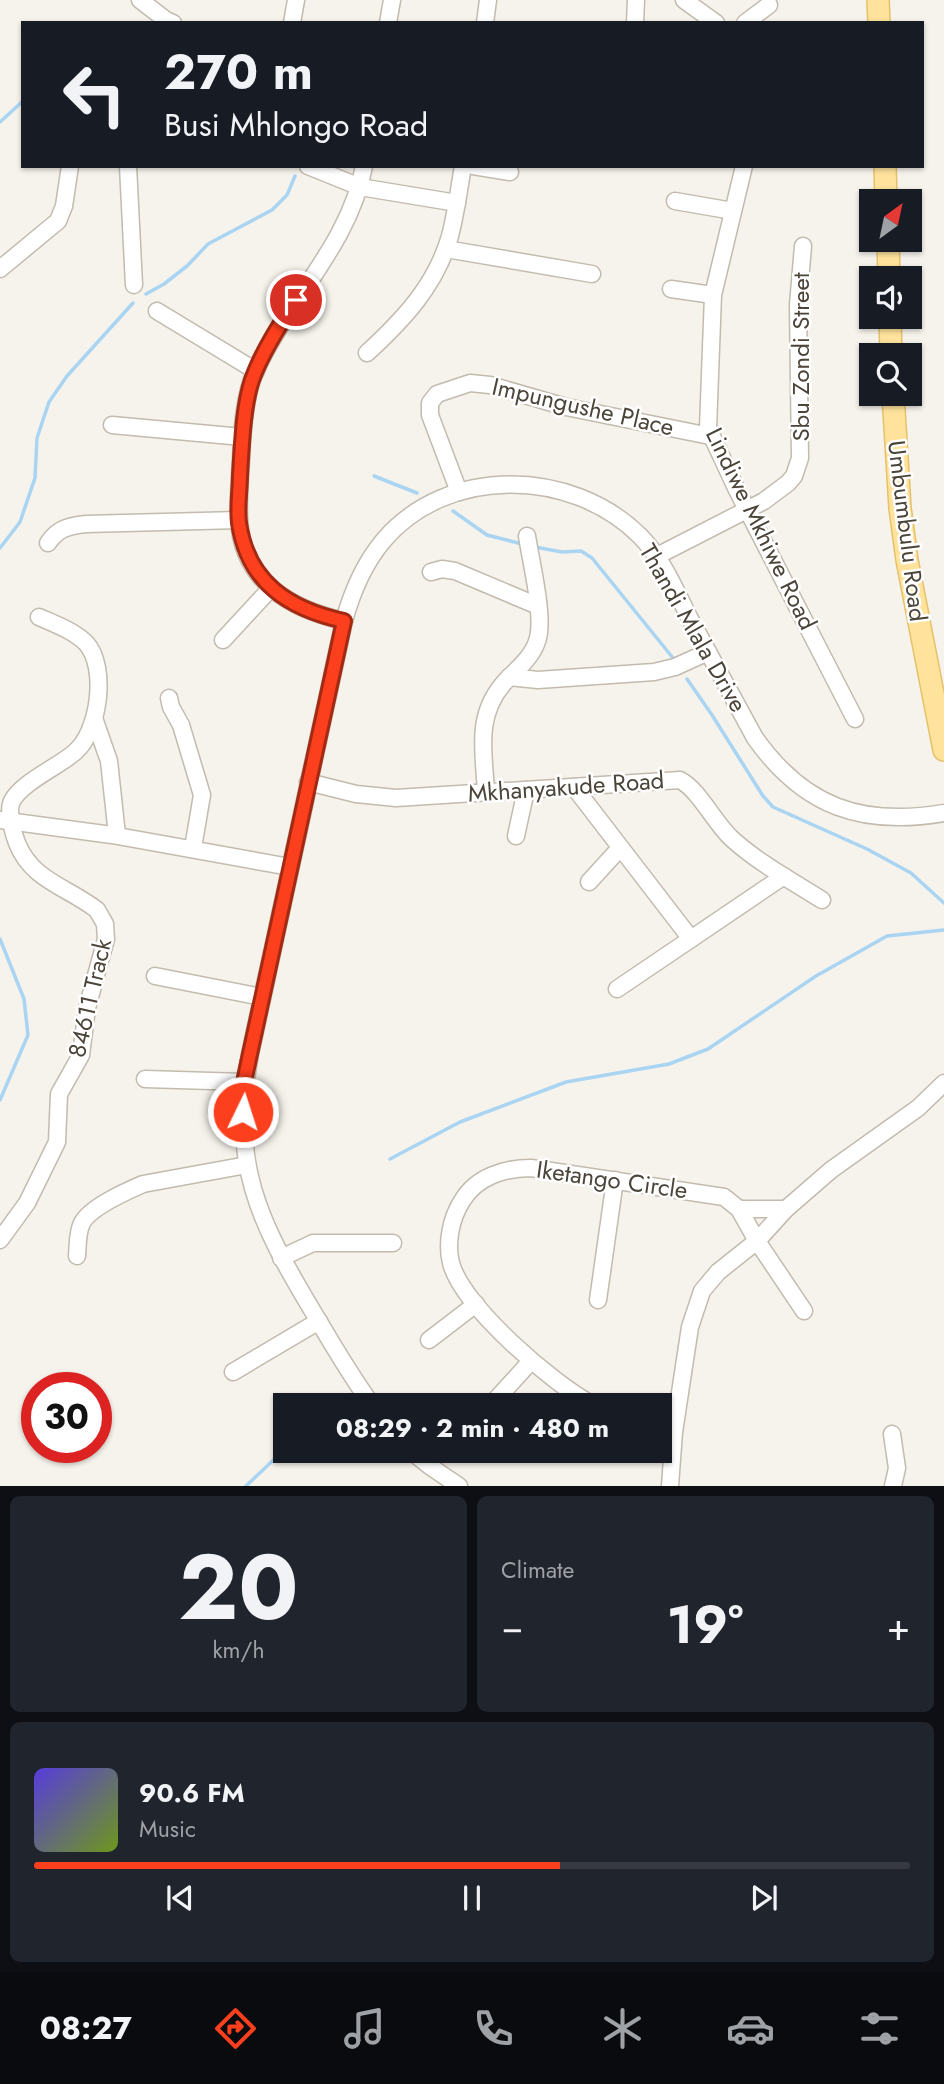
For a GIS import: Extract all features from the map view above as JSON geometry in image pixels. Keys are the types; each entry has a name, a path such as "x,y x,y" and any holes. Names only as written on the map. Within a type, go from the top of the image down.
{"main road":[{"path":"878,0 880,21"},
{"path":"885,168 886,189"},
{"name":"Umbumbulu Road","path":"894,406 900,508 907,560 944,750"}],"street":[{"path":"140,0 168,21"},
{"path":"292,21 296,0"},
{"path":"388,21 392,0"},
{"path":"485,21 488,0"},
{"path":"635,21 636,0"},
{"path":"684,0 713,21"},
{"path":"748,21 769,5"},
{"path":"0,269 58,221 64,206 70,168"},
{"path":"128,168 134,285"},
{"path":"314,168 360,187 457,203"},
{"path":"344,621 306,611 282,598 260,576 247,553 239,520 242,437 248,397 256,371 283,320 350,215 364,168"},
{"path":"367,353 419,300 432,281 446,250 463,168"},
{"path":"485,168 510,172"},
{"name":"Lindiwe Mkhiwe Road","path":"744,168 713,295 707,419 710,436 855,719"},
{"path":"676,201 733,211"},
{"name":"Sbu Zondi Street","path":"657,556 748,510 794,476 800,458 798,305 803,246"},
{"path":"446,250 592,274"},
{"path":"671,289 713,295"},
{"path":"157,311 256,371"},
{"name":"Impungushe Place","path":"459,492 430,415 430,407 437,394 470,383 500,387 566,407 710,436"},
{"path":"113,425 242,437"},
{"name":"Thandi Mlala Drive","path":"364,1393 281,1258 257,1205 247,1165 243,1126 244,1082 344,621 356,582 384,540 426,507 459,492 521,483 547,486 602,507 624,520 657,556 755,738 770,759 795,783 810,795 850,812 868,816 896,818 944,813"},
{"path":"48,543 62,528 86,524 239,520"},
{"path":"486,792 484,717 494,695 531,655 539,635 538,606 527,536"},
{"path":"430,572 442,569 455,571 538,606"},
{"path":"223,640 271,587"},
{"path":"39,617 81,639 94,657 98,680 95,721 87,739 75,752 28,785 14,799 6,821 117,835 290,867"},
{"path":"509,677 556,679 654,672 675,667 708,652"},
{"path":"169,698 170,707 181,725 202,795 193,848"},
{"path":"95,721 109,761 117,835"},
{"name":"Mkhanyakude Road","path":"309,782 356,794 396,798 680,780 689,786 730,837 822,900"},
{"path":"574,787 691,939"},
{"path":"516,836 526,790"},
{"name":"84611 Track","path":"0,1240 27,1203 57,1142 59,1094 80,1055 87,1008 106,930 103,917 97,910 37,873 6,821"},
{"path":"589,882 620,848"},
{"path":"617,989 784,876"},
{"path":"155,976 262,997"},
{"path":"145,1079 244,1082"},
{"path":"672,1408 690,1327 702,1291 718,1272 757,1241 786,1209 831,1170 918,1108 944,1083"},
{"path":"77,1256 80,1230 85,1217 129,1190 143,1184 247,1165"},
{"name":"Iketango Circle","path":"573,1393 531,1361 476,1304 457,1278 449,1252 452,1223 457,1209 472,1189 493,1175 517,1168 531,1168 713,1194 724,1197 739,1209"},
{"path":"598,1300 615,1180"},
{"path":"786,1209 739,1209 804,1311"},
{"path":"281,1258 313,1243 393,1243"},
{"path":"429,1340 476,1304"},
{"path":"233,1372 318,1321"},
{"path":"502,1393 531,1361"},
{"path":"892,1434 897,1468 893,1486"},
{"path":"427,1463 459,1486"},
{"path":"669,1463 670,1486"}],"waterway":[{"path":"0,122 21,103"},
{"path":"146,294 187,266 208,244 272,210 287,195 295,176"},
{"path":"0,548 20,522 35,478 37,438 49,402 67,376 133,303"},
{"path":"374,476 417,493"},
{"path":"453,511 487,535 522,544"},
{"path":"535,547 562,552 581,551 592,558 673,658"},
{"path":"687,679 763,796 773,807 867,849 911,873 944,903"},
{"path":"390,1159 460,1122 566,1082 669,1064 708,1049 816,976 887,936 944,930"},
{"path":"0,939 24,999 28,1035 0,1100"},
{"path":"246,1486 273,1460"}],"route":[{"path":"243,1112 244,1082 344,621 306,611 282,598 253,565 247,553 239,520 242,437 251,382 296,300"}]}
